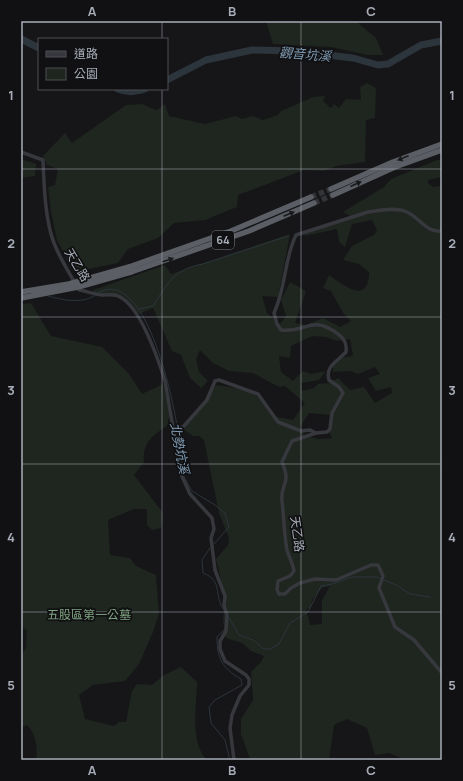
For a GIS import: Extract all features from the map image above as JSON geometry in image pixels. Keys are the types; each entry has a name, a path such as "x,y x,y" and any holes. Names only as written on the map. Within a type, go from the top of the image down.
{"highway":[{"path":"330,188 431,151 442,144"},
{"path":"431,151 442,150"},
{"path":"334,195 377,171"},
{"name":"64","path":"21,292 69,284 130,270 231,231 311,197"},
{"name":"64","path":"21,298 78,288 249,231 314,203"}],"street":[{"name":"天乙路","path":"21,152 43,160 44,184 52,238 79,290 117,296 127,302 139,317 166,381 180,468 186,487 196,501 212,518 213,522 210,538 216,570 225,596 224,605 227,615 226,631 220,641 221,654 229,665 246,675 249,679 249,685 240,696 232,715 230,728 234,760"},
{"path":"174,429 183,427 207,400 215,381 219,380 258,394 266,403 271,415 278,422 301,431 310,430 316,433 327,432 330,429 332,413 343,393 339,387 328,380 327,374 329,368 346,352 347,345 343,337 328,327 318,324 291,331 281,330 276,324 274,313 280,299 290,250 296,235 301,232 368,212 389,210 406,211 431,231 442,232"},
{"name":"天乙路","path":"316,433 292,441 282,462 286,472 287,481 283,488 281,499 284,528 287,551 294,571 290,576 278,581 277,591 279,594 284,594 291,588 308,581 315,579 336,580 371,565 378,565 383,576 379,588 392,622 395,627 418,644 442,673"}],"green space":[{"path":"266,21 359,21 359,24 376,38 383,55 367,55 331,47 273,44"},
{"path":"367,83 376,88 375,118 366,120 365,162 336,166 324,171 304,170 238,195 237,207 205,220 174,223 158,238 128,249 118,263 74,272 57,240 51,212 48,187 55,185 58,169 47,165 43,156 65,133 72,143 126,105 143,104 157,110 165,104 169,116 205,124 236,116 242,119 253,116 263,120 278,115 281,111 313,97 325,96 323,101 331,108 334,104 339,108 346,99 361,100 360,87"},
{"path":"21,159 36,164 35,176 21,178"},
{"path":"437,160 442,160 442,177 428,180 428,183 433,187 442,186 442,760 406,760 389,753 375,755 367,728 347,719 334,725 329,760 248,760 250,759 241,734 241,719 253,700 251,672 261,662 264,656 251,651 242,643 226,638 223,621 225,597 216,559 228,545 229,538 219,513 204,440 199,436 193,436 184,430 188,421 201,408 209,390 217,385 247,390 261,399 272,416 293,420 305,403 285,386 279,387 253,373 229,371 213,363 200,350 196,359 199,372 208,381 201,388 190,378 181,355 172,351 153,308 139,314 122,297 94,295 93,290 165,265 171,274 290,234 278,297 262,296 267,313 280,324 286,316 281,300 290,282 306,291 295,323 306,325 323,318 340,327 351,321 343,313 331,291 323,288 329,275 341,284 354,290 360,291 365,288 368,282 369,272 359,264 343,260 352,246 374,235 377,230 372,220 352,224 345,247 339,242 337,229 305,236 304,232 354,218 343,212 384,187 391,179","holes":["312,336 326,337 337,341 350,339 353,356 338,358 333,362 333,372 350,371 358,374 375,367 380,374 368,378 376,391 391,387 392,393 375,403 364,387 350,390 338,378 329,383 318,384 314,388 302,391 301,383 319,380 326,371 311,374 303,371 293,381 281,372 279,356 290,358 291,346","309,413 330,415 328,431 332,438 319,439 305,436 300,427","330,586 322,600 322,624 310,625 306,609 311,608 312,600 322,588"]},
{"name":"五股區第一公墓","path":"31,303 51,336 102,347 129,374 142,394 163,384 170,414 167,426 153,436 147,445 144,455 144,462 134,475 163,513 161,528 152,530 147,525 147,509 134,509 108,520 110,555 130,558 136,566 156,575 159,614 139,664 125,681 93,685 79,695 85,719 114,726 119,722 126,722 132,691 137,684 152,685 164,675 181,667 197,682 195,712 196,733 201,752 207,760 36,760 37,750 32,732 27,725 21,727 21,655 26,648 27,631 21,625 21,304"}],"waterway":[{"name":"觀音坑溪","path":"21,39 38,48"},
{"name":"觀音坑溪","path":"168,79 206,60 252,50 294,51 353,58 378,65 388,64 421,45 442,41"},
{"name":"觀音坑溪","path":"122,90 132,92 142,90"},
{"path":"139,309 153,306 173,278 185,269 288,236"},
{"name":"北勢坑溪","path":"98,293 115,290 130,298 143,316 154,339 163,365 170,390 177,426"},
{"name":"北勢坑溪","path":"48,296 77,301 94,296"},
{"name":"北勢坑溪","path":"177,430 184,477 192,491 225,513 229,527 214,544"},
{"name":"北勢坑溪","path":"210,548 202,560 203,573 214,580 219,599 224,610"},
{"path":"228,616 239,635 253,640 264,649 270,649 279,644 290,623 308,612 321,586 352,577 377,577 396,585 410,594 430,597"},
{"name":"北勢坑溪","path":"225,629 217,637 218,651 225,667 241,679 242,685 215,700 209,707 211,723 225,740 230,760"}],"tunnel":[{"path":"311,197 331,189"},
{"path":"314,203 333,195"}]}
